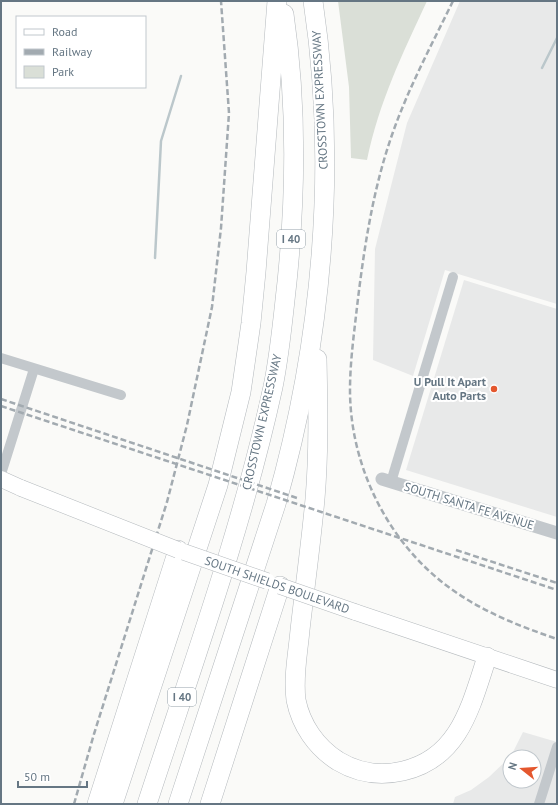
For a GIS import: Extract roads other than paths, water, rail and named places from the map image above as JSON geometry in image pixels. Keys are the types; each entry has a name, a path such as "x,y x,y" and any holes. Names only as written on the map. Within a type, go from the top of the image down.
{"highway":[{"path":"114,800 218,485 241,392 256,280 277,1"},
{"name":"CROSSTOWN EXPRESSWAY","path":"147,804 232,544 252,475 273,386 284,310 294,196 292,90 282,1"},
{"name":"CROSSTOWN EXPRESSWAY","path":"178,804 276,504 288,462 307,366 317,297 322,233 324,152 320,66 313,1"},
{"path":"317,297 318,451 315,497 295,670 297,701 301,717 308,732 318,745 343,764 357,770 375,773 390,773 418,766 441,752 459,732 472,702 487,657"},
{"path":"97,804 181,551"},
{"path":"210,804 280,586"}],"main road":[{"name":"SOUTH SHIELDS BOULEVARD","path":"1,479 181,551 355,612 557,680"}],"street":[{"path":"386,481 453,277"},
{"path":"1,358 121,395"},
{"path":"1,474 34,369"},
{"name":"SOUTH SANTA FE AVENUE","path":"386,481 557,533"},
{"path":"539,804 557,747"}],"waterway":[{"path":"542,68 557,38"},
{"path":"155,258 161,141 181,76"}],"railway":[{"path":"74,804 94,734 167,502 187,425 212,307 221,228 229,113 221,1"},
{"path":"453,1 399,115 380,175 370,218 352,348 350,390 352,420 357,449 366,477 379,505 394,530 412,554 433,575 469,601 531,630 557,639"},
{"path":"1,399 297,498"},
{"path":"1,406 557,590"},
{"path":"456,550 557,583"}],"place":[{"name":"U Pull It Apart Auto Parts","path":"494,389"}]}
